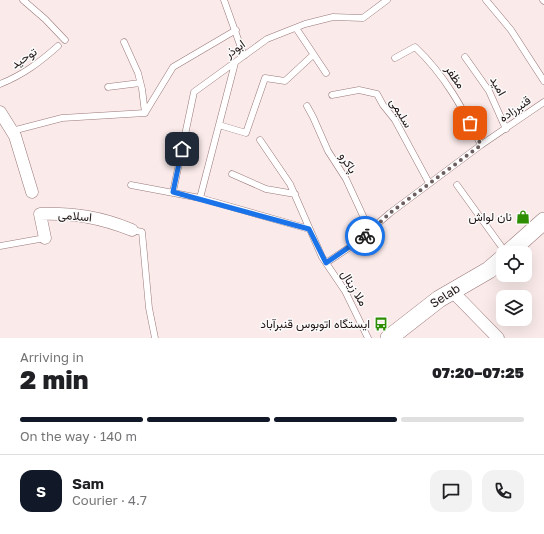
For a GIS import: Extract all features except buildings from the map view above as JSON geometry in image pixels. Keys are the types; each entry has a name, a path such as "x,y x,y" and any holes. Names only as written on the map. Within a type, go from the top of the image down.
{"street":[{"path":"0,112 12,131 32,192"},
{"name":"اسلامی","path":"45,238 40,214 78,214 101,219 132,230"},
{"path":"516,246 543,225"},
{"name":"Selab","path":"389,338 439,299 489,270 496,264"},
{"path":"452,291 498,338"}],"lane":[{"path":"22,0 65,40"},
{"path":"224,0 236,30 244,56"},
{"name":"ابوذر","path":"173,192 194,92 267,39 333,16 363,18 388,0"},
{"path":"486,0 511,30 544,81"},
{"path":"296,28 326,73"},
{"path":"145,113 172,67 236,30"},
{"path":"124,42 132,57 140,83 145,113"},
{"name":"توحید","path":"0,84 33,67 58,46"},
{"name":"مظفر","path":"395,58 415,47 429,59 443,76 454,94 481,145"},
{"path":"219,125 246,133 265,78 285,81 313,55"},
{"name":"امید","path":"465,57 489,91 506,129"},
{"path":"200,198 235,63"},
{"path":"108,87 140,83"},
{"name":"سلیمی","path":"332,95 359,90 377,94 382,105 394,120 430,184"},
{"name":"قنبرزاده","path":"326,263 481,145 544,102"},
{"name":"پاکرو","path":"307,106 314,117 328,151 340,167 370,231"},
{"path":"12,131 62,118 145,113"},
{"name":"ملا زینال","path":"260,140 285,175 326,263 351,303 368,338"},
{"path":"232,174 266,189 295,194"},
{"path":"131,184 200,198 309,229"},
{"path":"458,185 502,246"},
{"path":"132,230 142,232 149,308 155,338"},
{"path":"0,246 45,238"}],"way so far":[{"path":"365,236 390,213 481,145 470,123"}],"place":[{"name":"نان لواش","path":"523,217"},
{"name":"ایستگاه اتوبوس قنبرآباد","path":"381,324"}],"route":[{"path":"182,149 173,192 200,198 309,229 326,263 365,236"}]}
